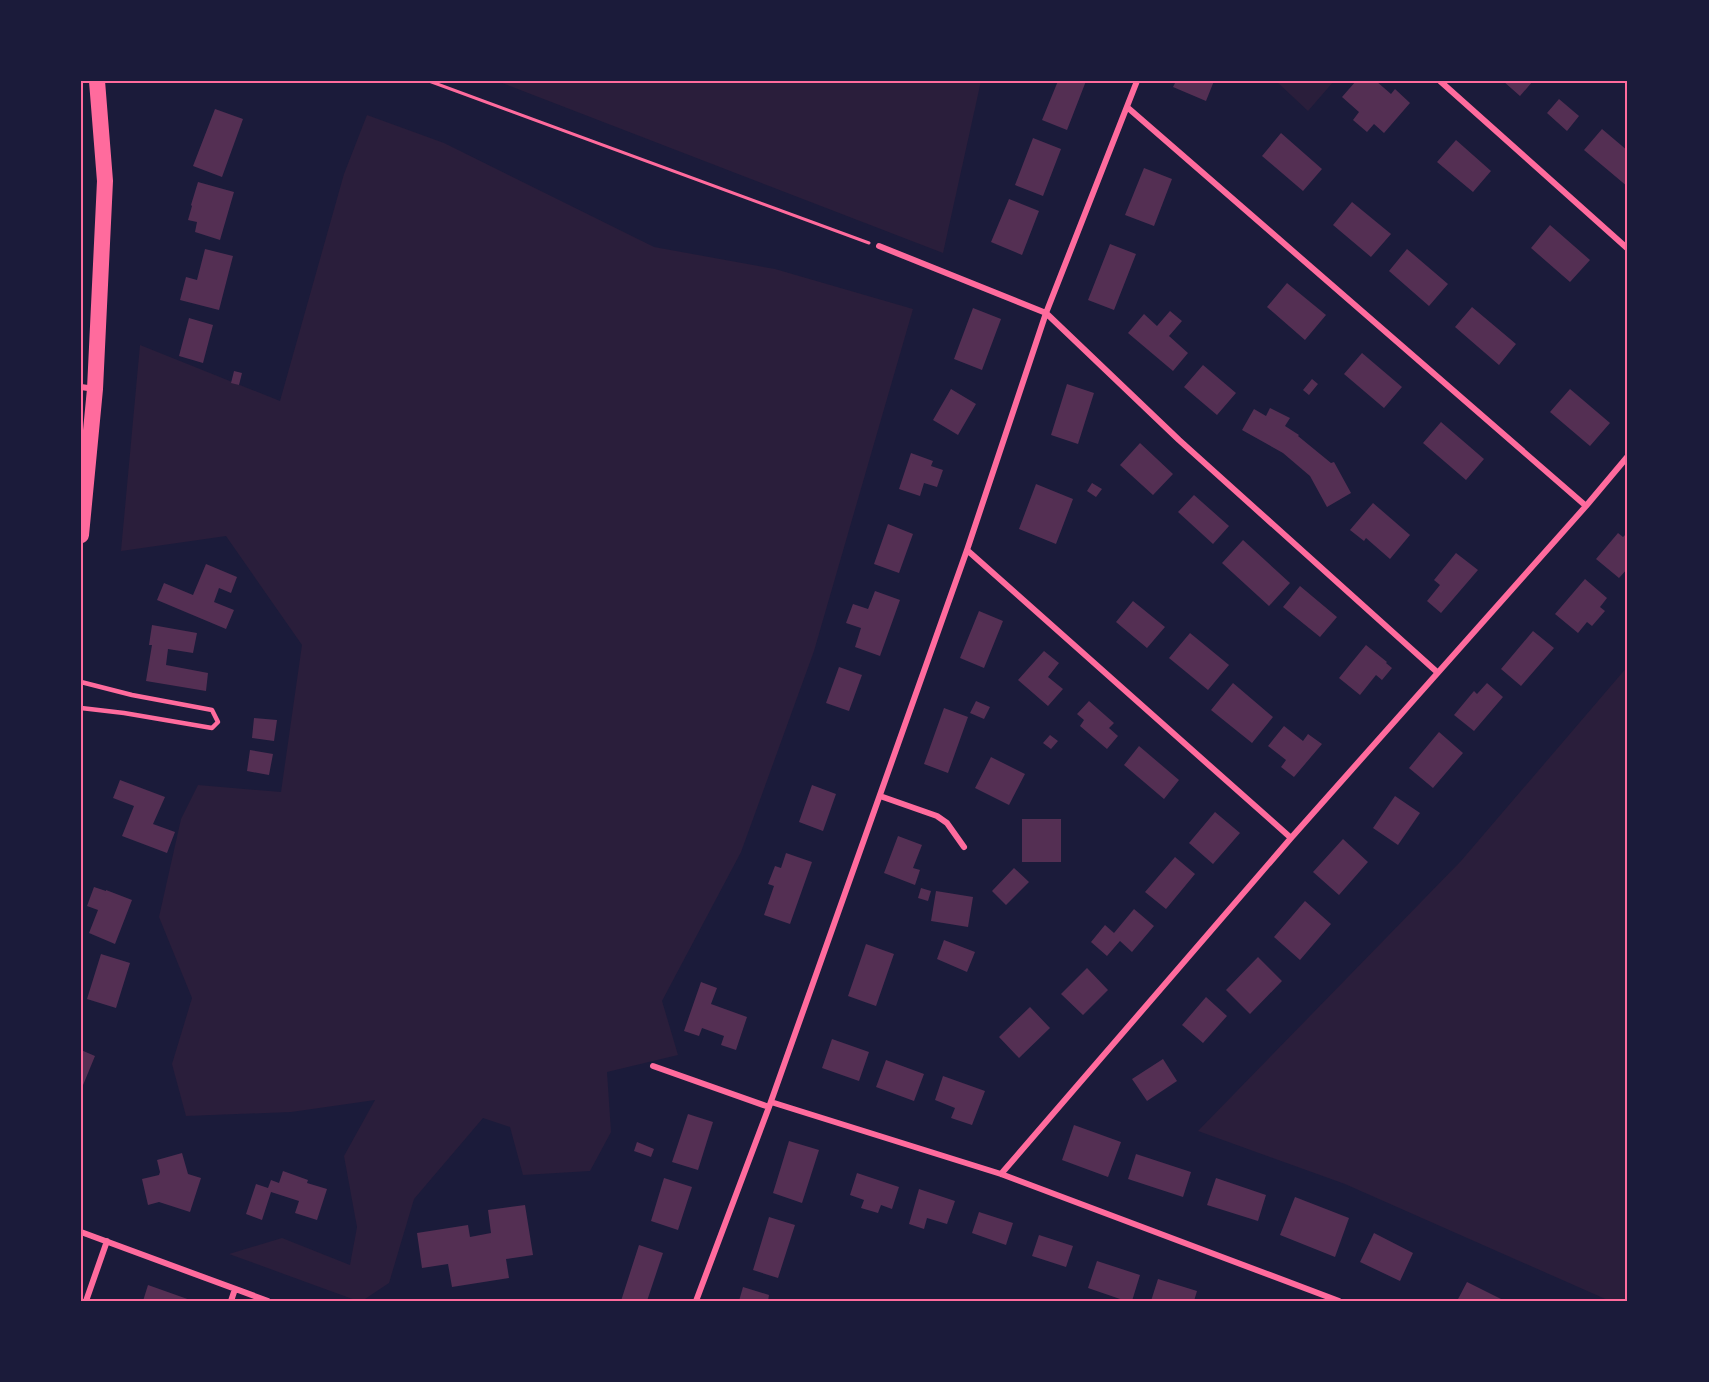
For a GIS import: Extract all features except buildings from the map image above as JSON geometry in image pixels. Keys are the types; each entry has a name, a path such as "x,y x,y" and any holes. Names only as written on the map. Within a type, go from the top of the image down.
{"highway":[{"path":"81,535 88,388 105,181 97,81"}],"street":[{"path":"696,1301 770,1104 967,550 1046,313 1137,81"},
{"path":"1440,81 1628,249"},
{"path":"1128,107 1586,506"},
{"path":"879,246 1046,313 1179,440 1437,672"},
{"path":"1001,1174 1291,838 1628,456"},
{"path":"967,550 1291,838"},
{"path":"879,796 938,816 947,823 964,847"},
{"path":"653,1066 1001,1174 1339,1301"},
{"path":"81,1232 268,1301"},
{"path":"86,1301 107,1241"},
{"path":"231,1301 235,1289"}],"lane":[{"path":"81,682 132,695 212,710 218,722 212,728 124,712 81,708"}],"path":[{"path":"429,81 879,246"}],"shaded area":[{"path":"497,81 981,81 943,253"},
{"path":"1276,81 1334,81 1308,111"},
{"path":"367,115 444,143 654,247 775,269 913,309 814,651 741,852 662,1001 678,1055 607,1072 611,1132 590,1171 523,1175 510,1127 483,1118 414,1199 389,1283 362,1301 358,1301 229,1254 282,1238 350,1265 357,1227 344,1156 375,1100 291,1112 186,1116 172,1064 192,998 159,917 181,819 198,785 281,792 302,645 226,536 121,551 140,345 280,401 344,174"},
{"path":"1628,666 1628,1301 1610,1301 1345,1184 1198,1131 1461,861"}]}
